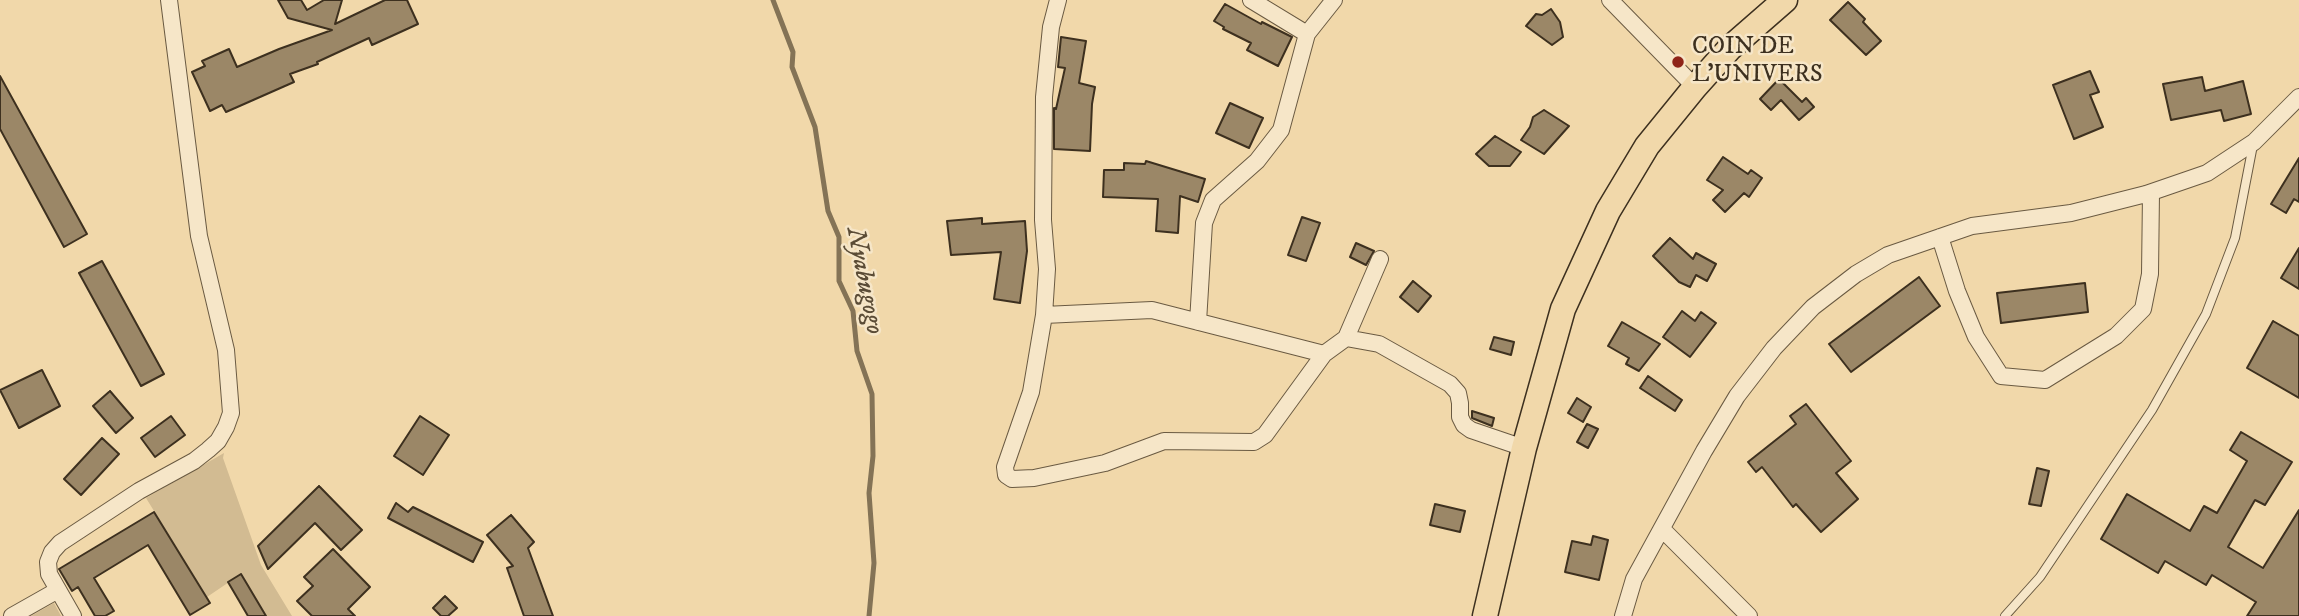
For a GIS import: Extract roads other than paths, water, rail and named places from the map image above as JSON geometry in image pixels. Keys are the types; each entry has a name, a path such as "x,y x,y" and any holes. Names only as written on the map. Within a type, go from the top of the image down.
{"main road":[{"path":"1485,616 1524,448 1563,309 1608,211 1647,146 1695,87 1730,48 1785,0"}],"street":[{"path":"74,616 49,574 48,562 52,552 60,543 139,491 194,461 218,441 231,413 226,350 199,236 169,0"},
{"path":"1058,0 1051,27 1044,97 1043,220 1047,268 1044,315 1031,392 1005,467 1006,475 1012,479 1034,478 1105,463 1164,442 1254,442 1265,435 1324,354 1346,338 1380,259"},
{"path":"1251,0 1307,34"},
{"path":"1198,322 1204,223 1213,200 1257,161 1281,130 1307,34 1334,0"},
{"path":"1610,0 1695,87"},
{"path":"1623,616 1634,579 1737,396 1774,348 1805,315 1856,274 1888,255 1972,226 2071,214 2151,193 2207,173 2254,142 2299,97"},
{"path":"1940,237 1957,291 1976,337 2001,376 2045,380 2116,336 2143,309 2150,274 2151,193"},
{"path":"1044,315 1152,310 1324,354"},
{"path":"1346,338 1379,344 1450,384 1458,393 1460,417 1464,425 1471,430 1524,448"},
{"path":"1662,529 1749,616"},
{"path":"12,616 58,590"}],"lane":[{"path":"2005,616 2040,578 2152,410 2206,314 2235,238 2254,142"}],"waterway":[{"name":"Nyabugogo","path":"773,0 793,52 792,67 815,127 828,211 839,237 839,281 853,311 857,351 872,394 873,456 869,493 874,563 869,616"}],"place":[{"name":"COIN DE L'UNIVERS","path":"1678,62"}]}
